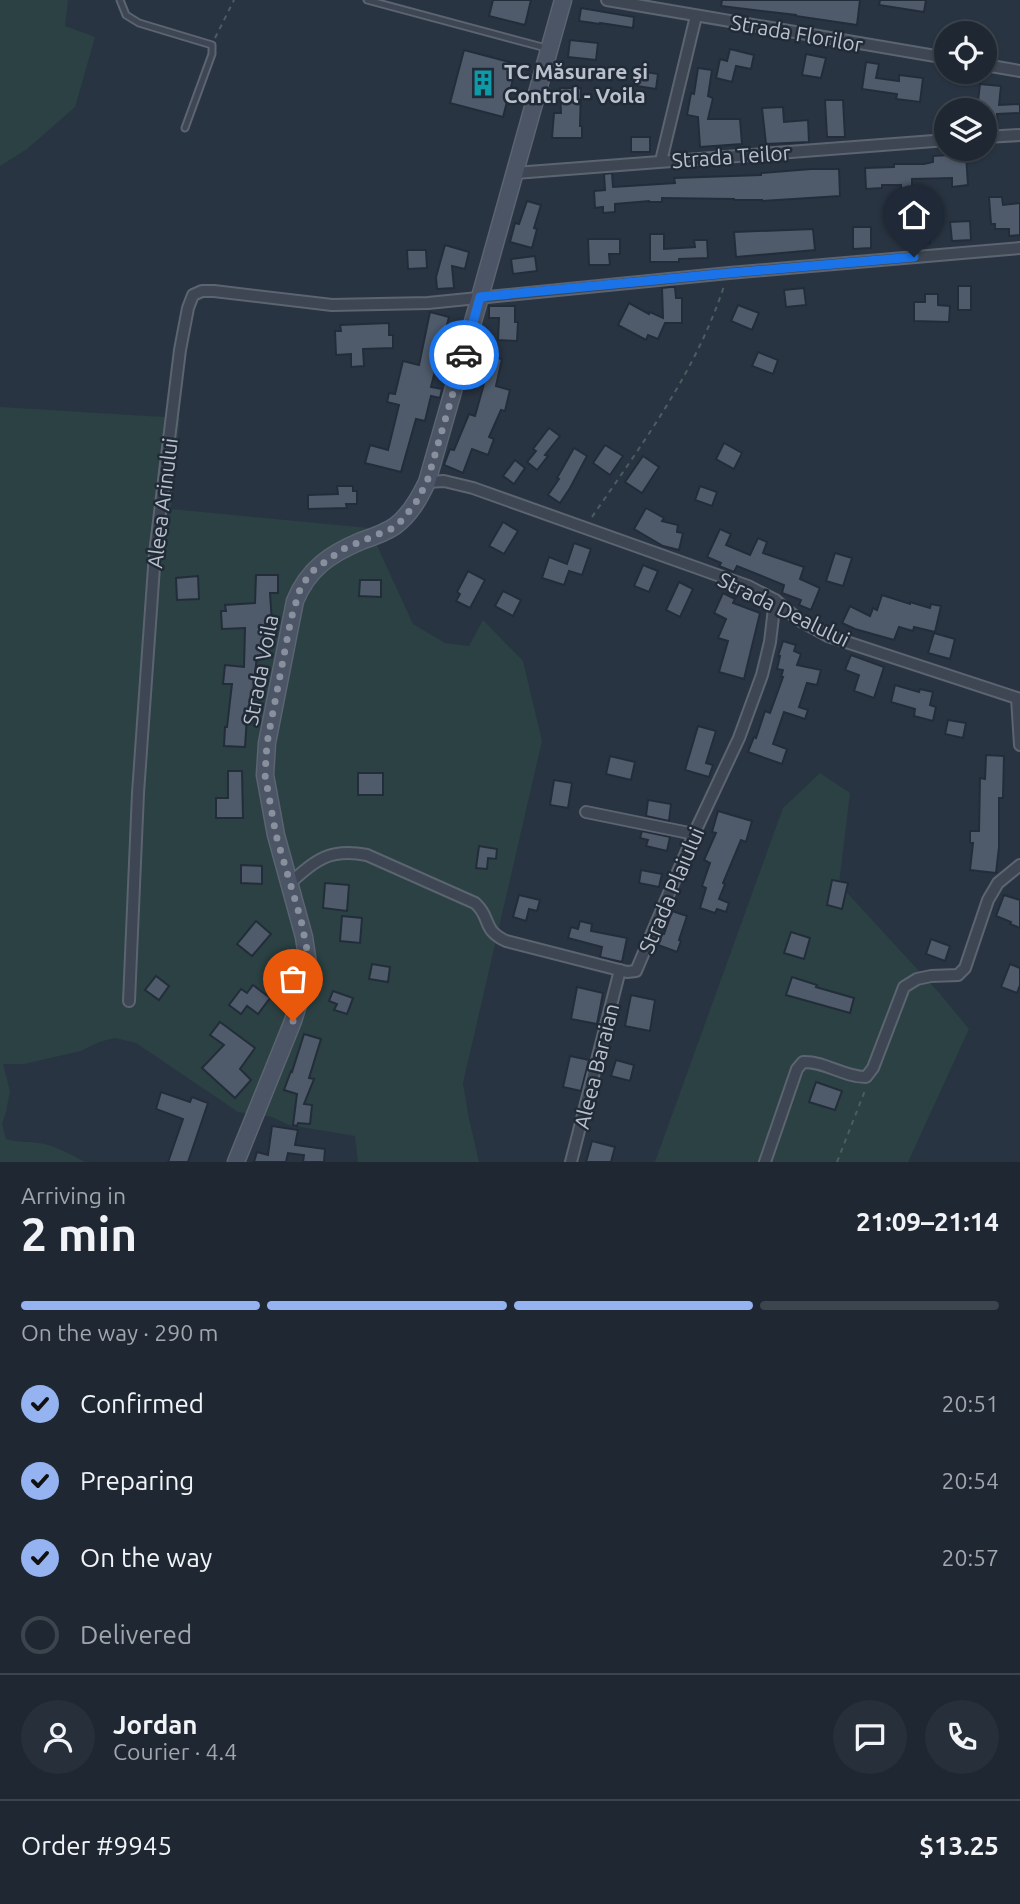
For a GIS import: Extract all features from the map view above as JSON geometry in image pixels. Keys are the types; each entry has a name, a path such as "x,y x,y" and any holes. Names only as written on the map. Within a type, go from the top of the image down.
{"main road":[{"name":"Strada Voila","path":"236,1162 293,1021 306,979 307,950 276,835 265,775 267,743 295,601 301,586 328,558 384,532 402,520 427,482 563,0"}],"street":[{"name":"Strada Florilor","path":"607,0 934,56"},
{"path":"661,161 696,16"},
{"path":"997,67 1020,71"},
{"path":"997,136 1020,135"},
{"name":"Strada Teilor","path":"515,173 934,141"},
{"name":"Aleea Arinului","path":"129,1002 138,793 155,553 180,350 187,308 194,295 214,290 332,305 428,303 1020,248"},
{"name":"Strada Dealului","path":"427,482 444,481 473,488 748,586 775,600 799,620 828,636 1018,698 1020,745"},
{"name":"Strada Plaiului","path":"290,883 308,867 332,854 349,852 367,855 475,903 491,932 506,941 620,970 636,971 694,834 739,738 762,675 770,642 775,600"},
{"path":"586,812 694,834"},
{"path":"765,1162 797,1069 803,1062 813,1062 855,1077 866,1077 873,1068 904,987 917,979 958,975 965,968 988,900 998,883 1020,865"},
{"name":"Aleea Baraian","path":"571,1162 620,970"}],"lane":[{"path":"120,0 126,15 139,23 212,46 212,54 185,128"},
{"path":"367,0 549,49"}],"path":[{"path":"212,46 234,0"},
{"path":"585,527 672,400 707,330 729,273"},
{"path":"836,1162 873,1068"}],"green space":[{"path":"0,0 68,0 65,26 95,37 75,107 27,149 0,166"},
{"path":"0,407 180,418 171,509 369,528 413,624 445,643 469,646 483,620 523,661 542,741 463,1083 479,1162 358,1162 355,1136 289,1125 272,1117 238,1112 136,1043 115,1038 81,1051 24,1064 3,1064 10,1091 2,1124 6,1139 45,1144 85,1162 0,1162"},
{"path":"820,773 850,793 839,884 969,1029 908,1162 655,1162 783,808"}],"building":[{"path":"493,0 531,0 525,25 489,16"},
{"path":"722,0 860,0 857,25 721,6"},
{"path":"880,0 926,0 924,12 879,5"},
{"path":"581,8 634,17 633,28 579,21"},
{"path":"570,40 598,43 596,60 568,57"},
{"path":"730,49 754,55 751,69 736,66 732,82 716,78 720,59 727,61"},
{"name":"TC Măsurare și Control - Voila","path":"464,50 517,64 503,117 450,103"},
{"path":"806,54 826,58 821,78 802,75"},
{"path":"866,62 879,64 876,78 899,81 899,75 923,78 920,102 896,99 897,94 862,89"},
{"path":"698,68 712,70 708,96 713,98 708,119 740,119 742,144 700,147 698,117 687,115"},
{"path":"639,71 658,74 656,89 637,86"},
{"path":"980,84 1001,86 999,105 1020,104 1020,113 997,114 997,98 978,98"},
{"path":"560,88 581,88 582,138 552,138 554,113 561,113"},
{"path":"825,100 843,100 845,137 827,137"},
{"path":"783,107 784,122 808,120 809,142 766,144 762,108"},
{"path":"631,137 650,137 650,152 631,152"},
{"path":"933,156 934,161 966,161 968,185 952,187 952,178 912,179 912,190 901,191 901,185 882,185 882,188 866,189 865,168 924,164 933,162"},
{"path":"811,169 839,169 840,196 762,201 662,198 662,202 615,204 615,212 603,213 603,207 595,208 594,191 605,190 604,174 612,173 613,187 675,183 674,178 761,175"},
{"path":"989,197 1002,197 1003,205 1020,203 1020,235 1009,236 1009,229 995,229 995,224 991,224"},
{"path":"527,201 541,205 534,228 537,229 532,248 510,242 515,223 519,224"},
{"path":"970,221 971,240 952,241 950,222"},
{"path":"928,222 930,243 913,244 911,223"},
{"path":"853,227 871,227 871,248 853,249"},
{"path":"813,229 815,250 736,257 734,232"},
{"path":"650,234 664,234 664,249 695,247 694,240 707,240 708,258 650,262"},
{"path":"588,239 620,239 620,254 609,254 610,265 589,265"},
{"path":"445,245 469,252 465,269 452,266 454,288 437,289 436,277"},
{"path":"407,250 426,250 427,268 408,269"},
{"path":"535,256 537,271 513,274 511,259"},
{"path":"958,286 971,286 971,310 958,310"},
{"path":"675,287 676,298 682,298 682,323 665,323 658,339 648,335 646,340 618,325 629,303 663,318 662,288"},
{"path":"804,288 806,305 786,307 784,290"},
{"path":"925,294 938,294 938,305 950,306 949,322 914,321 914,302 925,302"},
{"path":"738,305 759,313 752,330 731,321"},
{"path":"489,306 515,306 517,341 498,340 499,318 489,318"},
{"path":"430,312 449,317 441,349 447,350 444,365 437,363 431,387 442,389 440,398 431,396 425,421 416,419 401,472 365,463 370,445 388,450 399,405 387,402 389,393 395,394 403,361 419,365"},
{"path":"389,323 393,348 363,349 364,366 351,367 351,354 336,355 335,331 341,331 340,325"},
{"path":"758,352 778,360 773,374 752,366"},
{"path":"478,354 502,359 496,386 510,390 505,411 501,410 489,437 494,439 488,455 472,449 463,473 444,465 450,449 454,450 469,414 475,416 487,373 475,370"},
{"path":"549,428 560,436 537,470 527,462"},
{"path":"724,443 742,453 734,469 716,459"},
{"path":"605,445 623,456 610,475 593,463"},
{"path":"574,448 587,456 560,503 548,495"},
{"path":"643,456 659,467 642,493 625,482"},
{"path":"515,460 525,468 514,484 503,476"},
{"path":"337,486 353,486 353,491 357,491 357,504 346,504 347,508 308,509 308,495 338,494"},
{"path":"700,486 717,492 712,506 695,500"},
{"path":"646,508 664,518 662,521 678,525 677,532 683,533 679,550 663,546 634,529"},
{"path":"503,522 518,531 504,554 489,546"},
{"path":"720,529 731,534 726,545 750,555 758,538 767,542 763,553 804,567 800,579 820,588 811,610 799,605 801,600 782,593 784,585 737,566 734,572 707,557"},
{"path":"574,543 591,549 582,575 569,571 564,585 542,578 549,557 567,564"},
{"path":"835,553 852,558 843,586 826,581"},
{"path":"643,565 658,571 649,592 634,586"},
{"path":"468,571 485,580 470,608 456,601 460,594 457,592"},
{"path":"256,575 278,575 278,593 270,593 272,623 266,623 265,656 257,656 245,747 224,746 232,684 223,684 225,665 244,667 245,628 222,629 221,611 226,611 225,605 255,603"},
{"path":"198,576 199,599 177,600 176,578"},
{"path":"360,580 381,580 381,597 359,596"},
{"path":"679,582 693,589 680,617 666,610"},
{"path":"503,591 521,600 513,616 495,606"},
{"path":"723,593 735,599 733,603 760,613 744,679 719,672 728,641 718,638 726,619 714,613"},
{"path":"882,595 930,608 931,604 941,606 935,632 899,627 894,640 842,623 850,606 870,616 873,608 877,610"},
{"path":"934,633 955,639 950,659 928,653"},
{"path":"783,641 796,645 794,651 801,654 797,665 821,670 817,685 807,683 799,707 808,710 805,719 784,712 773,744 787,749 782,764 748,752 765,711 770,713 783,677 783,670 777,669"},
{"path":"851,655 884,667 874,698 854,691 859,675 845,670"},
{"path":"895,685 919,692 920,689 933,692 930,705 936,707 933,721 914,716 915,709 891,702"},
{"path":"948,720 966,723 963,738 945,734"},
{"path":"698,726 716,731 706,763 713,765 709,777 685,770"},
{"path":"986,755 1004,756 1003,798 999,798 996,873 970,870 973,843 970,843 970,831 979,831 980,778 985,779"},
{"path":"610,756 635,762 631,780 606,774"},
{"path":"228,771 242,771 243,818 216,818 216,798 228,798"},
{"path":"358,773 383,773 383,795 358,795"},
{"path":"554,780 572,783 568,808 550,805"},
{"path":"648,800 671,804 669,821 646,816"},
{"path":"718,811 752,821 746,842 741,840 723,883 725,884 719,899 729,903 726,912 717,909 715,913 700,908 706,888 702,886 710,863 704,860 716,833 712,832"},
{"path":"642,831 670,837 667,851 646,846 648,840 640,838"},
{"path":"479,846 497,849 496,859 488,858 487,869 476,868"},
{"path":"241,865 262,866 262,884 241,883"},
{"path":"641,870 662,874 659,887 639,883"},
{"path":"832,880 848,883 842,909 827,905"},
{"path":"325,883 349,885 347,911 323,908"},
{"path":"519,895 540,900 537,911 529,909 526,921 513,917"},
{"path":"1004,895 1020,900 1020,928 996,916"},
{"path":"672,911 687,916 677,952 658,945"},
{"path":"342,916 362,918 360,943 340,941"},
{"path":"256,921 271,934 252,956 237,944"},
{"path":"580,921 592,924 591,931 627,938 622,962 600,957 602,947 568,938 571,927 578,929"},
{"path":"791,932 810,938 804,959 784,953"},
{"path":"931,939 950,946 945,961 926,954"},
{"path":"372,964 390,967 388,982 369,979"},
{"path":"1010,964 1020,968 1017,993 1001,987"},
{"path":"156,976 169,986 159,1000 145,990"},
{"path":"792,977 854,998 850,1013 786,995"},
{"path":"253,985 270,998 258,1014 247,1006 241,1014 229,1005 241,989 247,993"},
{"path":"577,987 603,993 597,1024 571,1019"},
{"path":"333,991 353,998 347,1014 334,1010 337,1004 329,1001"},
{"path":"631,995 655,1000 650,1031 625,1026"},
{"path":"220,1022 255,1048 240,1069 251,1080 235,1098 202,1068 224,1045 210,1035"},
{"path":"304,1034 321,1039 309,1078 314,1079 304,1104 312,1105 310,1124 298,1123 297,1126 293,1125 297,1094 284,1090"},
{"path":"570,1056 589,1060 581,1091 563,1087"},
{"path":"616,1060 634,1065 630,1081 611,1076"},
{"path":"816,1082 842,1091 835,1110 809,1102"},
{"path":"161,1092 190,1102 192,1097 208,1103 188,1162 168,1162 183,1119 156,1109"},
{"path":"272,1126 298,1130 295,1145 325,1149 324,1162 303,1162 304,1155 288,1153 286,1162 254,1162 257,1152 268,1155"},
{"path":"592,1141 615,1147 611,1162 586,1162"}],"way so far":[{"path":"293,1021 306,979 307,950 271,816 265,757 295,601 301,586 328,558 393,528 410,512 427,482 464,355"}],"place":[{"name":"TC Măsurare și Control - Voila","path":"483,83"}],"route":[{"path":"464,355 480,297 914,257"}]}
